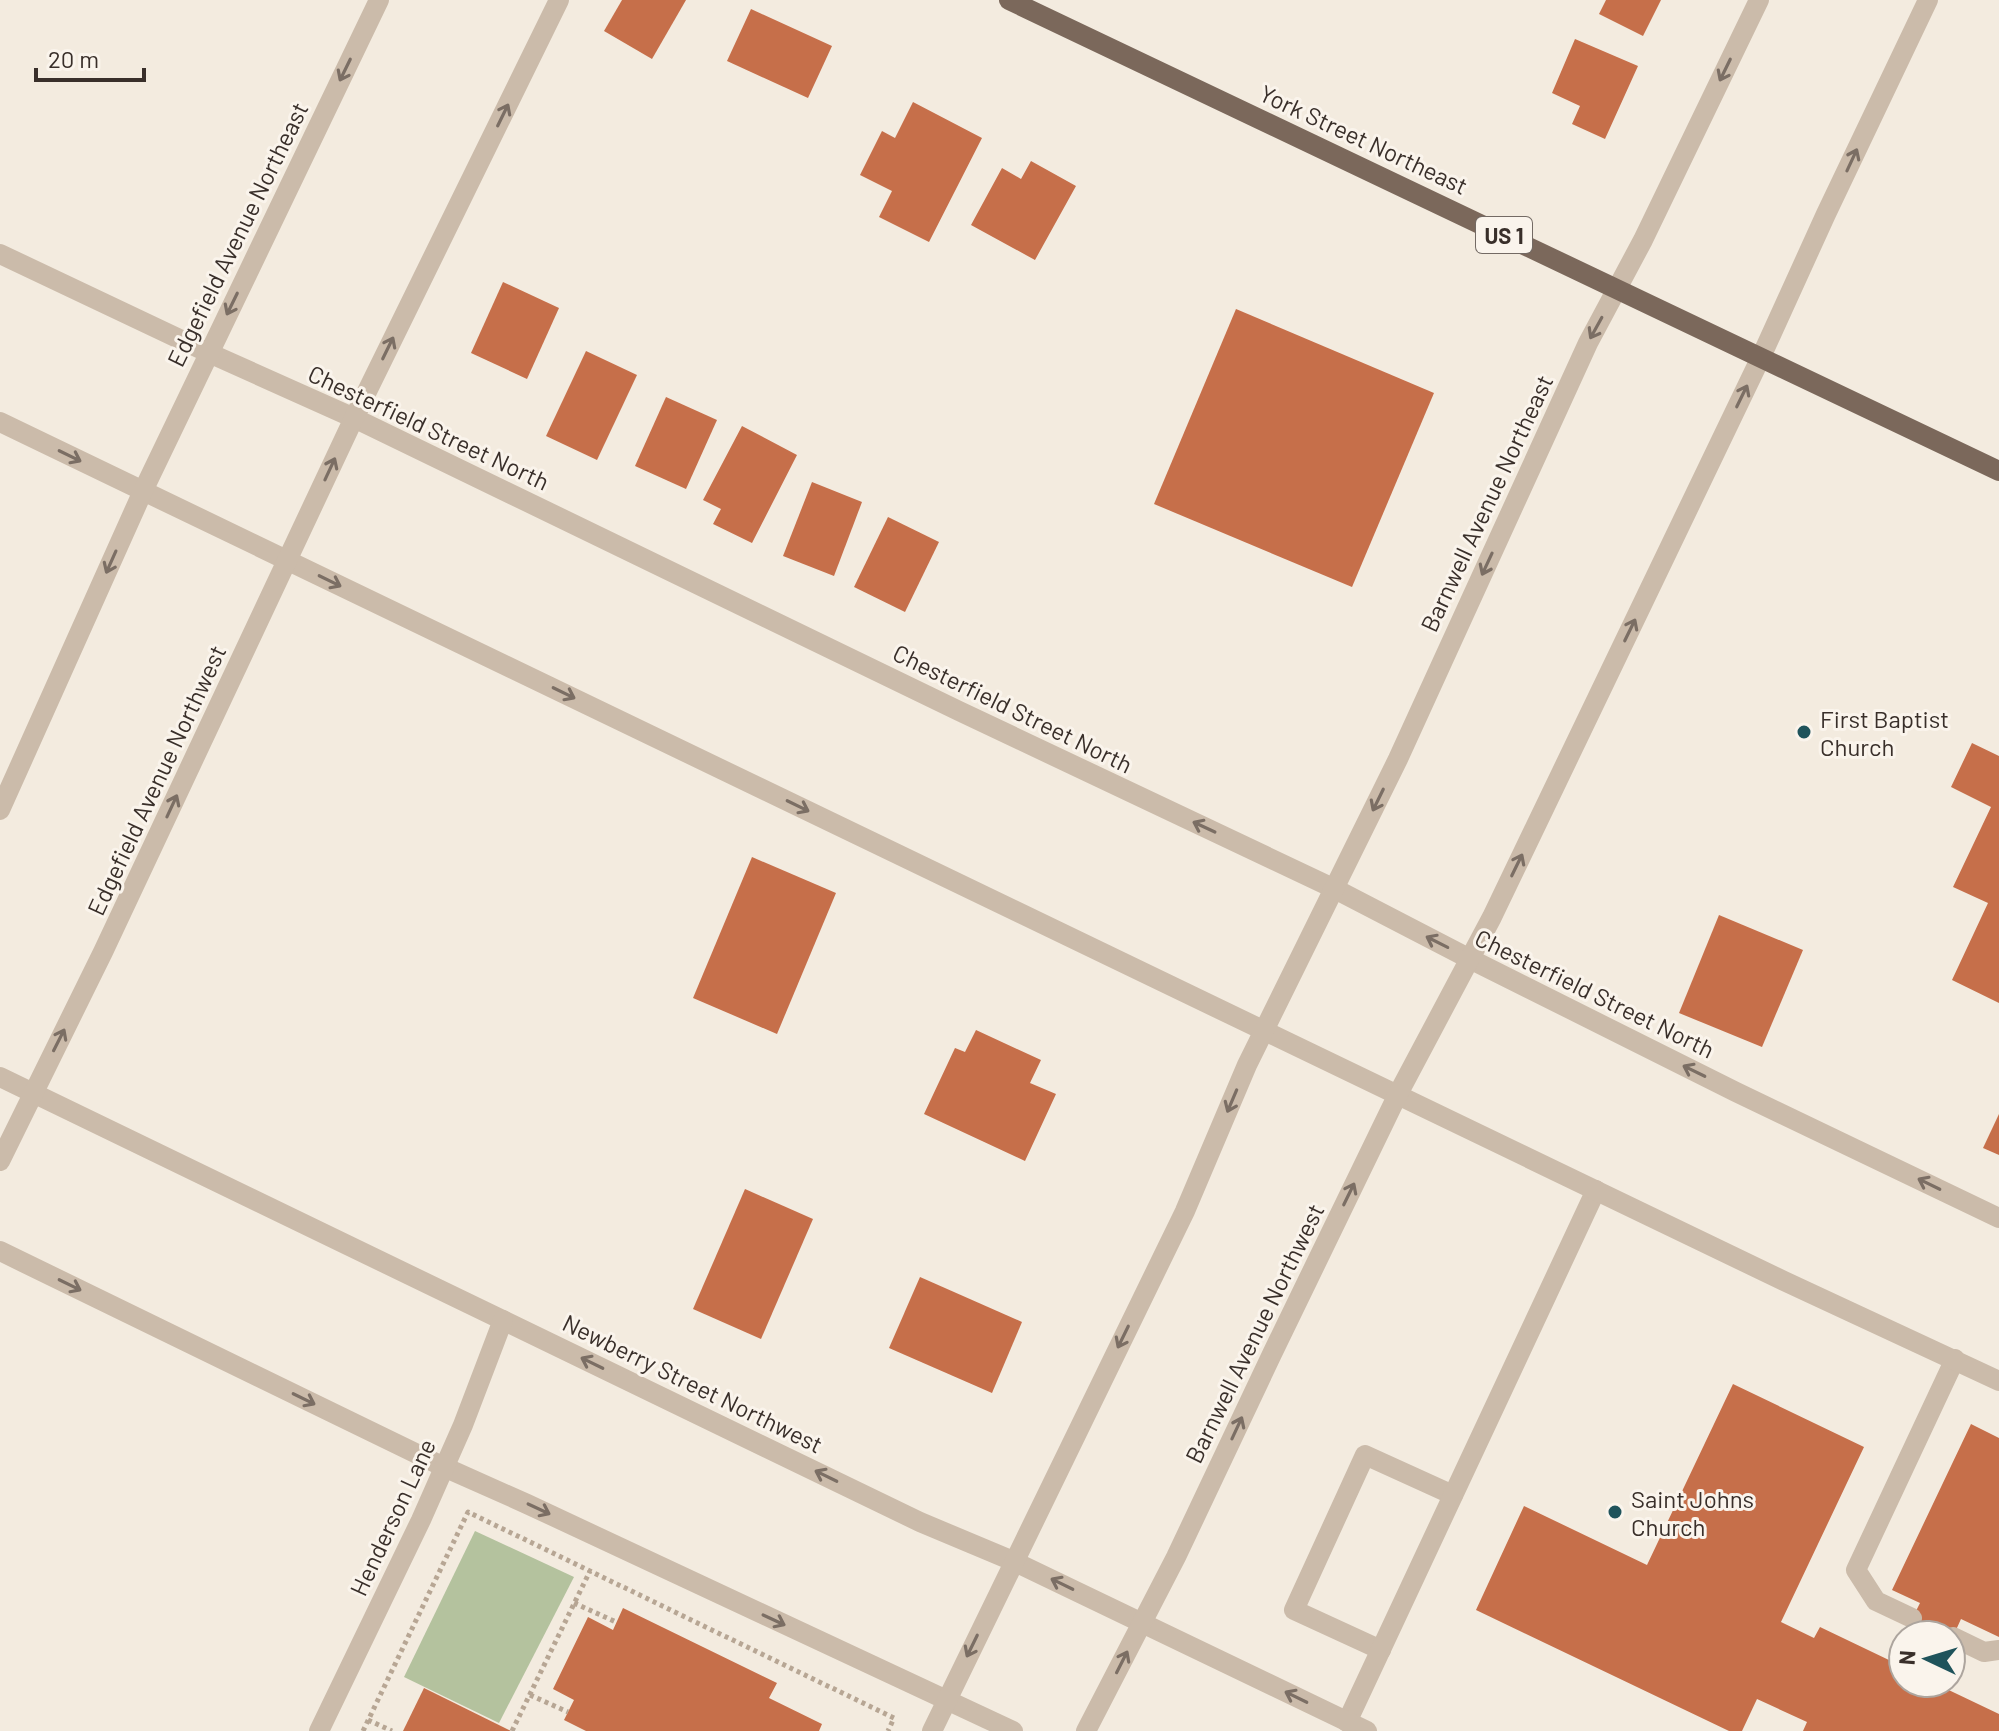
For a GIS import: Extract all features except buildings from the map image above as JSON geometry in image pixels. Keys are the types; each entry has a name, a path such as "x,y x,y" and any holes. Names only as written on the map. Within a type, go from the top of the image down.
{"main road":[{"name":"York Street Northeast","path":"1009,0 1999,471"}],"street":[{"name":"Edgefield Avenue Northeast","path":"143,491 379,0"},
{"path":"354,418 559,0"},
{"name":"Barnwell Avenue Northeast","path":"1265,1030 1398,759 1588,343 1643,240 1759,0"},
{"path":"1470,959 1761,357 1928,0"},
{"name":"Chesterfield Street North","path":"0,254 354,418 1335,889 1736,1092 1999,1218"},
{"name":"Edgefield Avenue Northwest","path":"0,1161 103,952 354,418"},
{"path":"0,422 1784,1281 1999,1381"},
{"path":"0,810 143,491"},
{"name":"Barnwell Avenue Northwest","path":"1086,1731 1142,1623 1398,1094 1470,959"},
{"path":"932,1731 1185,1211 1265,1030"},
{"name":"Newberry Street Northwest","path":"0,1077 920,1522 1013,1561 1367,1731"},
{"path":"1347,1722 1596,1190"},
{"path":"0,1251 444,1467 1013,1731"},
{"name":"Henderson Lane","path":"319,1731 421,1520 463,1425 503,1320"},
{"path":"1912,1618 1876,1601 1856,1570 1955,1359"},
{"path":"1381,1650 1294,1610 1365,1455 1453,1495"},
{"path":"1967,1644 1984,1652 1999,1650"}],"path":[{"path":"363,1731 468,1512 894,1718 888,1731"},
{"path":"512,1731 590,1571"},
{"path":"574,1603 616,1622"},
{"path":"530,1695 568,1712"},
{"path":"368,1720 392,1731"}],"green space":[{"path":"475,1531 574,1577 499,1723 404,1677"}],"place":[{"name":"First Baptist Church","path":"1804,732"},
{"name":"Saint Johns Church","path":"1615,1512"}]}
